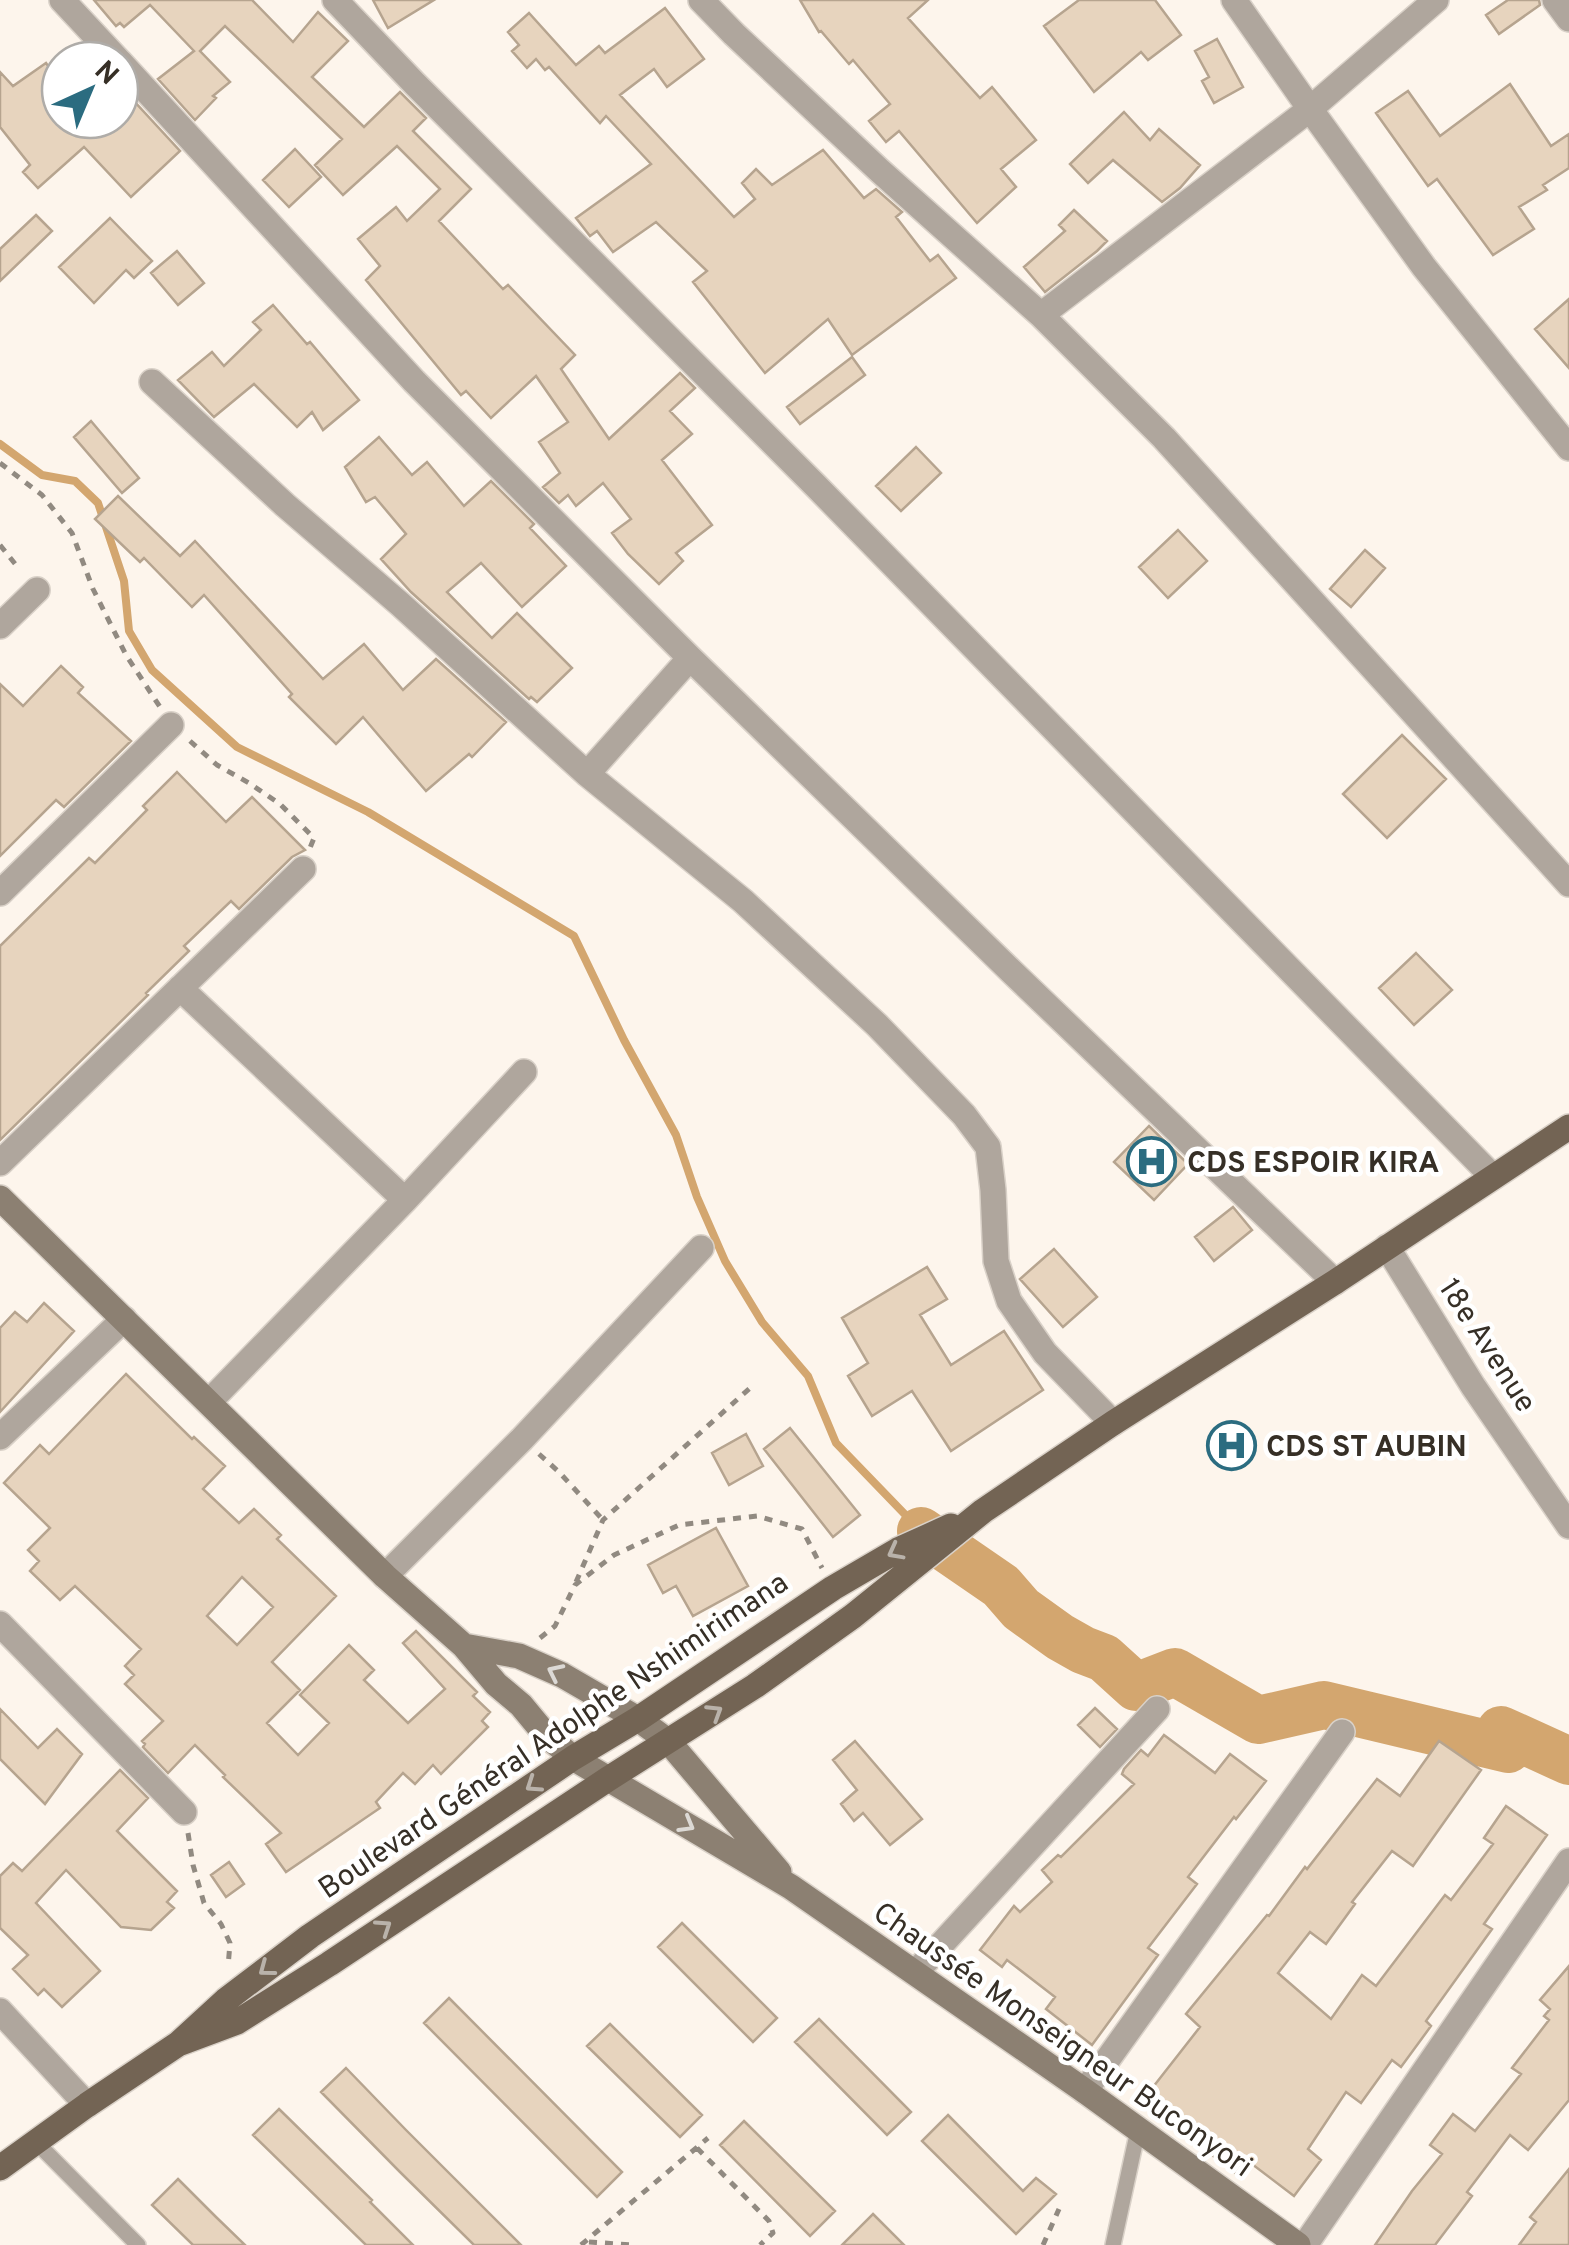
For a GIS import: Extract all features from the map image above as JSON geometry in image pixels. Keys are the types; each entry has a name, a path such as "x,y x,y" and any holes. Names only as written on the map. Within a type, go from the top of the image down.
{"main road":[{"name":"Boulevard Général Adolphe Nshimirimana","path":"178,2044 237,2022 755,1686 853,1616 983,1512 1493,1177 1566,1137"},
{"name":"Boulevard Général Adolphe Nshimirimana","path":"0,2168 178,2044 226,2000 310,1936 573,1758 833,1588 898,1550 983,1512"}],"street":[{"path":"62,0 99,40"},
{"path":"335,0 1493,1177"},
{"path":"701,0 880,171 1042,315 1164,438 1569,884"},
{"path":"1234,0 1424,266 1569,448"},
{"path":"1042,315 1310,110 1436,0"},
{"path":"1555,0 1569,19"},
{"path":"140,84 414,381 690,658 1335,1282"},
{"path":"152,382 587,774 743,901 878,1026 964,1115 988,1147 996,1261 1009,1301 1045,1353 1114,1424"},
{"path":"0,626 37,590"},
{"path":"587,774 690,658"},
{"path":"0,893 171,725"},
{"path":"0,1163 303,868"},
{"path":"180,988 405,1200"},
{"path":"209,1402 524,1072"},
{"name":"Chaussée Monseigneur Buconyori","path":"0,1198 385,1576 464,1646 496,1684 573,1758 791,1887 1301,2245"},
{"path":"385,1576 701,1248"},
{"name":"18e Avenue","path":"1387,1248 1569,1526"},
{"path":"0,1437 124,1320"},
{"path":"0,1624 184,1812"},
{"name":"Chaussée Monseigneur Buconyori","path":"464,1646 519,1656 562,1675 668,1741 791,1887"},
{"path":"916,1972 1156,1708"},
{"path":"1085,2091 1342,1732"},
{"path":"1301,2245 1569,1861"},
{"path":"0,2011 87,2105"}],"lane":[{"path":"1113,2245 1138,2130"},
{"path":"37,2143 138,2245"}],"path":[{"path":"0,463 42,495 72,533 93,589 126,655 171,725 217,766 280,804 314,838 303,868"},
{"path":"0,545 37,590"},
{"path":"519,1656 555,1626 603,1520 750,1388"},
{"path":"522,1438 603,1520"},
{"path":"575,1585 614,1555 679,1526 757,1516 802,1529 833,1588"},
{"path":"184,1812 204,1902 230,1943 226,2000"},
{"path":"583,2243 708,2138"},
{"path":"697,2148 769,2221 772,2233 760,2245"},
{"path":"1043,2245 1058,2209"},
{"path":"583,2243 634,2245"}],"building":[{"path":"94,0 252,0 293,42 318,12 348,41 312,77 364,127 400,92 426,118 413,131 471,189 439,221 503,289 508,285 575,355 561,369 609,439 680,373 695,388 670,411 692,434 662,460 712,525 676,553 683,561 659,584 628,554 612,533 631,519 603,483 576,506 568,495 559,503 543,487 560,473 539,442 568,422 536,376 491,418 466,391 461,395 366,280 380,266 358,239 396,207 407,221 440,189 397,146 343,195 315,165 342,139 225,26 200,51 230,82 213,96 216,98 195,120 158,79 194,51 150,5 124,27 120,23 116,26"},
{"path":"373,0 434,0 388,28"},
{"path":"800,0 928,0 908,18 980,98 992,87 1036,140 1001,169 1016,187 977,223 899,131 886,142 869,121 890,104 853,60 849,64 819,32"},
{"path":"1079,0 1155,0 1181,35 1148,60 1141,52 1094,92 1044,26"},
{"path":"1508,0 1539,0 1540,5 1499,34 1486,15"},
{"path":"665,8 704,59 667,87 654,69 620,95 734,217 755,199 742,183 756,169 772,185 823,150 864,198 876,189 902,212 896,217 930,261 938,255 956,278 852,355 828,319 765,373 693,282 707,271 656,222 613,252 597,231 590,236 576,218 651,164 606,116 600,123 549,67 545,70 536,59 527,68 512,51 519,45 508,32 529,13 576,65 599,46 605,53"},
{"path":"1217,39 1243,87 1214,103 1202,81 1209,77 1195,51"},
{"path":"40,67 40,140 140,140 140,108 180,151 131,197 84,147 38,188 23,172 30,165 0,127 0,72 13,86"},
{"path":"1510,84 1551,146 1569,134 1569,168 1543,185 1547,190 1519,207 1534,229 1493,255 1437,179 1428,186 1376,113 1408,91 1440,136"},
{"path":"1124,112 1150,140 1159,129 1200,165 1162,202 1113,160 1088,183 1070,164"},
{"path":"295,149 321,177 289,207 263,180"},
{"path":"1074,210 1107,241 1045,292 1024,267 1065,231 1059,225"},
{"path":"36,215 52,231 0,281 0,249"},
{"path":"110,218 152,261 134,278 126,270 94,303 59,267"},
{"path":"177,251 204,283 178,305 151,273"},
{"path":"1569,299 1569,368 1535,329"},
{"path":"273,305 359,400 323,430 312,412 297,427 254,384 214,417 178,380 212,352 224,366 261,330 253,322"},
{"path":"852,357 865,375 800,424 787,407"},
{"path":"91,421 139,478 122,493 74,437"},
{"path":"379,437 412,475 427,462 464,506 491,481 534,524 530,528 566,566 522,607 481,563 447,592 492,638 517,613 572,668 537,702 529,699 411,592 381,559 406,534 375,497 366,502 345,467"},
{"path":"916,447 941,473 901,511 876,486"},
{"path":"118,496 180,556 195,541 323,679 364,644 403,690 436,659 506,722 472,757 469,754 426,791 363,717 336,744 289,697 292,694 204,595 192,607 144,558 140,562 95,519"},
{"path":"1178,530 1207,561 1168,598 1139,567"},
{"path":"1365,550 1385,568 1351,607 1330,589"},
{"path":"61,666 83,687 78,693 131,741 64,807 56,800 0,856 0,684 23,706"},
{"path":"1402,735 1446,779 1387,838 1343,794"},
{"path":"177,772 226,822 252,797 305,850 292,857 239,909 231,901 184,946 189,951 148,995 0,1140 0,946 89,858 95,863 147,810 143,806"},
{"path":"1416,953 1452,990 1414,1025 1379,988"},
{"name":"CDS ESPOIR KIRA","path":"1149,1126 1188,1164 1154,1200 1114,1162"},
{"path":"1233,1207 1252,1230 1214,1261 1195,1237"},
{"path":"1054,1249 1097,1297 1063,1327 1020,1279"},
{"path":"927,1267 947,1299 920,1315 951,1365 1004,1331 1043,1390 951,1451 912,1391 872,1416 848,1376 868,1363 842,1318"},
{"path":"44,1303 74,1331 0,1412 0,1328 15,1312 27,1322"},
{"path":"126,1374 225,1466 203,1489 239,1523 254,1509 281,1535 277,1539 336,1596 272,1662 300,1690 267,1723 298,1755 329,1723 300,1695 349,1645 374,1670 364,1680 408,1723 445,1689 403,1643 416,1631 477,1692 473,1696 490,1712 482,1721 488,1727 441,1774 433,1765 415,1784 403,1773 376,1802 380,1808 286,1872 266,1844 281,1833 195,1745 168,1773 143,1747 142,1741 163,1721 125,1684 134,1675 125,1666 141,1649 75,1586 60,1600 30,1571 39,1561 28,1550 50,1528 4,1483 40,1445 49,1454","holes":["242,1577 273,1607 237,1645 207,1616"]},
{"path":"790,1428 860,1515 833,1537 764,1449"},
{"path":"746,1434 763,1466 729,1485 712,1453"},
{"path":"716,1528 748,1586 693,1616 676,1586 663,1593 648,1565"},
{"path":"1095,1708 1117,1729 1100,1747 1078,1725"},
{"path":"0,1709 38,1748 57,1729 82,1754 45,1804 0,1759"},
{"path":"1164,1735 1215,1773 1230,1754 1266,1781 1188,1877 1197,1884 1148,1948 1158,1955 1092,2045 1046,2009 1055,1997 1007,1960 1002,1967 980,1950 1014,1906 1020,1912 1052,1882 1042,1870 1058,1855 1061,1857 1134,1784 1122,1774 1124,1769 1141,1750 1148,1756"},
{"path":"855,1741 922,1819 890,1845 863,1813 854,1821 841,1804 857,1790 833,1760"},
{"path":"1439,1741 1481,1770 1413,1866 1392,1851 1352,1902 1355,1904 1326,1944 1310,1932 1278,1973 1331,2019 1362,1975 1376,1986 1445,1895 1451,1900 1493,1844 1484,1838 1506,1806 1547,1835 1484,1924 1492,1929 1426,2021 1431,2026 1401,2067 1392,2060 1361,2103 1346,2092 1308,2149 1321,2160 1294,2196 1248,2161 1238,2175 1146,2096 1200,2027 1186,2014 1377,1779 1400,1796"},
{"path":"120,1770 148,1798 117,1831 177,1891 167,1902 174,1908 151,1930 121,1927 66,1870 36,1903 100,1971 62,2007 44,1989 38,1995 13,1969 28,1955 0,1928 0,1876 13,1863 22,1871"},
{"path":"229,1862 244,1884 226,1897 211,1875"},
{"path":"682,1923 777,2018 753,2042 658,1947"},
{"path":"1569,1966 1569,2100 1528,2150 1510,2135 1467,2192 1472,2196 1435,2245 1375,2245 1442,2154 1430,2145 1453,2114 1475,2131 1521,2074 1512,2068 1549,2020 1544,2016 1550,2009 1540,2000"},
{"path":"449,1998 622,2172 597,2197 424,2023"},
{"path":"819,2019 911,2112 887,2135 795,2042"},
{"path":"610,2024 702,2115 680,2137 587,2046"},
{"path":"346,2068 521,2245 474,2245 400,2172 321,2092"},
{"path":"279,2109 413,2245 366,2245 253,2135"},
{"path":"948,2115 1023,2191 1036,2178 1056,2194 1016,2234 922,2141"},
{"path":"744,2121 835,2211 810,2236 720,2145"},
{"path":"1569,2169 1569,2245 1519,2245 1536,2222 1530,2217"},
{"path":"178,2179 245,2245 193,2245 152,2205"},
{"path":"873,2214 904,2245 842,2245"}],"waterway":[{"path":"0,444 42,475 75,481 98,503 124,581 129,631 152,670 237,747 368,812 574,936 676,1135 725,1261 762,1322 808,1376 836,1443 921,1531"},
{"path":"921,1531 1001,1586 1021,1609 1060,1637 1104,1658 1136,1687 1175,1672 1258,1720 1324,1705 1508,1749 1501,1730 1569,1761"}],"place":[{"name":"CDS ESPOIR KIRA","path":"1152,1162"},
{"name":"CDS ST AUBIN","path":"1231,1446"}]}
